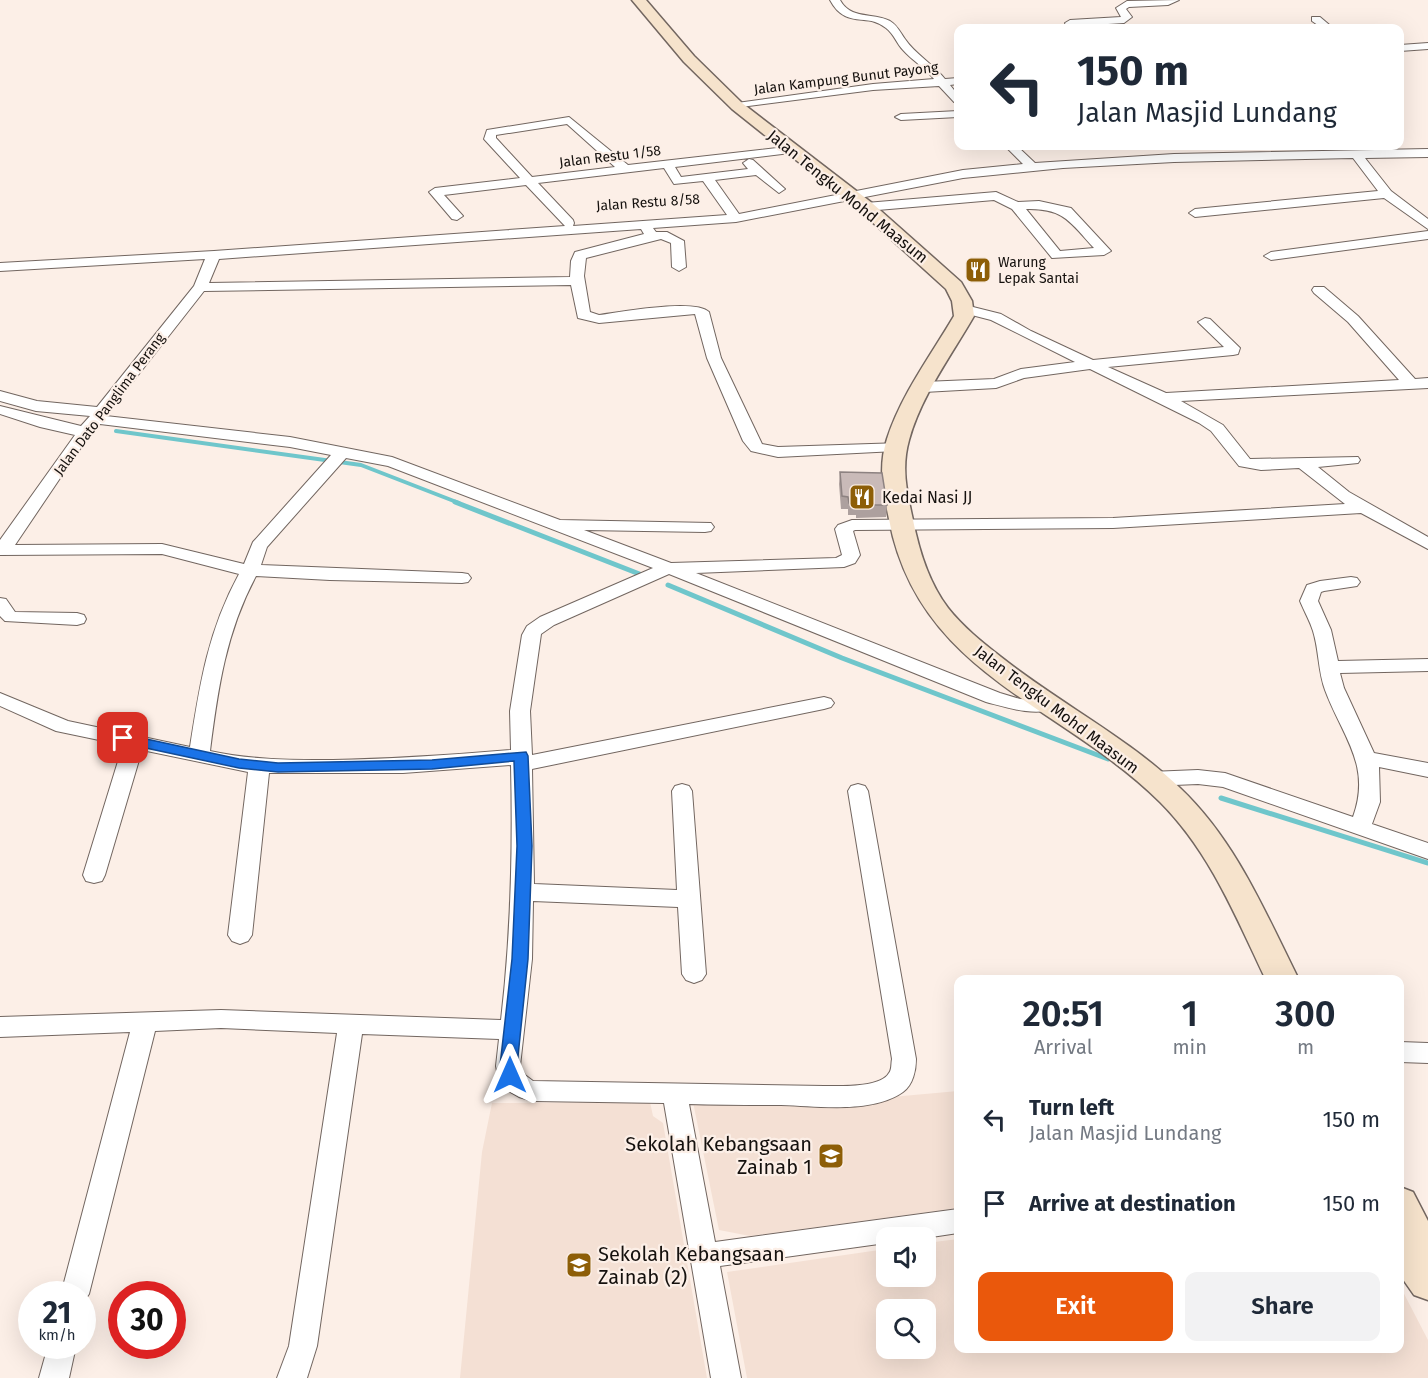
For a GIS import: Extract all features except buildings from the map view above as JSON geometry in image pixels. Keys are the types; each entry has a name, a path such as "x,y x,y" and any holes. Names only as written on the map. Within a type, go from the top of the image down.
{"main road":[{"name":"Jalan Tengku Mohd Maasum","path":"639,0 689,59 737,106 790,150 859,202 921,254 954,286 965,309 964,316 924,387 896,446 894,474 901,524 918,579 938,612 982,655 1119,754 1189,814 1211,843 1281,975"},
{"path":"1404,1215 1428,1260"},
{"path":"1404,1251 1428,1283"}],"street":[{"path":"835,0 839,10 846,15 885,23 894,29 904,46 931,68 940,82 954,96"},
{"path":"1070,24 1124,20 1127,17 1121,6 1174,0"},
{"path":"1316,19 1323,24"},
{"path":"1404,48 1428,46"},
{"name":"Jalan Kampung Bunut Payong","path":"737,106 873,87 954,81"},
{"path":"901,117 954,114"},
{"path":"568,223 490,139 491,132 569,120 625,170"},
{"name":"Jalan Restu 1/58","path":"456,216 435,192 790,150"},
{"path":"1015,150 1032,167"},
{"path":"1115,150 1128,159"},
{"path":"1271,150 1276,155"},
{"path":"0,267 214,255 550,231 649,230 738,224 859,202 963,174 1128,159 1428,153"},
{"path":"1357,155 1387,194 1428,225"},
{"path":"740,156 778,189"},
{"path":"667,164 678,182 758,171"},
{"path":"707,178 733,214"},
{"path":"1195,213 1387,194"},
{"path":"896,446 778,452 757,447 751,441 714,358 704,315 699,310 688,309 599,319 582,315 578,259 583,253 649,230 733,214 859,202 990,196 1009,200 1016,206 1057,255 1104,251 1067,211 1039,205 1016,206"},
{"name":"Jalan Restu 8/58","path":"550,231 555,226 568,223 733,214"},
{"path":"649,230 677,241 679,267"},
{"path":"1271,256 1428,235"},
{"name":"Jalan Dato Panglima Perang","path":"0,550 12,538 95,421 200,286 214,255"},
{"path":"200,286 578,281"},
{"path":"1319,290 1353,320 1410,383"},
{"path":"965,309 996,317 1026,334 1164,398 1217,428 1245,463 1261,465 1352,459"},
{"path":"924,387 996,382 1021,374 1091,364 1233,351 1233,348 1204,322"},
{"path":"1164,398 1428,383"},
{"path":"0,396 95,421 268,439 337,457 392,462 669,568 993,698 1020,705 1049,705"},
{"path":"0,409 46,424 95,421"},
{"path":"199,754 205,706 220,635 231,605 250,570 259,546 337,457"},
{"path":"1303,463 1343,495 1428,544"},
{"path":"858,791 904,1059 902,1076 894,1085 883,1090 848,1095 675,1095 533,1091 522,1088 514,1081 508,1066 520,959 523,892 520,711 529,648 534,630 547,621 669,568 838,563 849,559 851,555 844,531 847,527 901,524 1113,523 1366,508"},
{"path":"558,525 643,524 705,527"},
{"path":"620,549 643,524"},
{"path":"0,550 162,549 177,551 204,561 250,570 462,578"},
{"path":"1351,582 1313,589 1309,601 1322,630 1334,688 1366,758 1370,772 1369,802 1360,828"},
{"path":"0,603 12,617 77,619"},
{"path":"1329,667 1428,665"},
{"path":"0,699 63,726 239,764 259,766 404,766 521,760 824,704"},
{"path":"94,875 134,741"},
{"path":"1366,758 1428,770"},
{"path":"240,935 259,766"},
{"path":"1150,779 1198,777 1225,780 1428,850"},
{"path":"682,791 694,974"},
{"path":"523,892 689,899"},
{"path":"0,1027 221,1019 512,1030"},
{"path":"78,1281 145,1021"},
{"path":"292,1378 303,1346 351,1023"},
{"path":"1404,1052 1428,1053"},
{"path":"675,1095 726,1378"},
{"path":"703,1256 954,1222"},
{"path":"54,1378 59,1359"}],"shaded area":[{"name":"Sekolah Kebangsaan Zainab 1","path":"954,1091 954,1209 750,1236 719,1230 693,1102 825,1103"},
{"name":"Sekolah Kebangsaan Zainab (2)","path":"650,1102 653,1116 663,1123 707,1378 460,1378 482,1152 492,1103"},
{"path":"954,1240 954,1353 1404,1353 1404,1294 1428,1340 1428,1378 747,1378 727,1272 876,1250 876,1287 936,1287 936,1242"}],"waterway":[{"path":"116,431 361,465 459,503"},
{"path":"455,502 642,575"},
{"path":"668,585 842,658 1108,759"},
{"path":"1221,798 1428,863"}],"place":[{"name":"Warung Lepak Santai","path":"978,270"},
{"name":"Kedai Nasi JJ","path":"862,497"},
{"name":"Sekolah Kebangsaan Zainab 1","path":"831,1156"},
{"name":"Sekolah Kebangsaan Zainab (2)","path":"579,1265"}],"route":[{"path":"123,738 239,764 278,767 432,765 521,756 524,846 520,959 508,1066 510,1075"}]}
